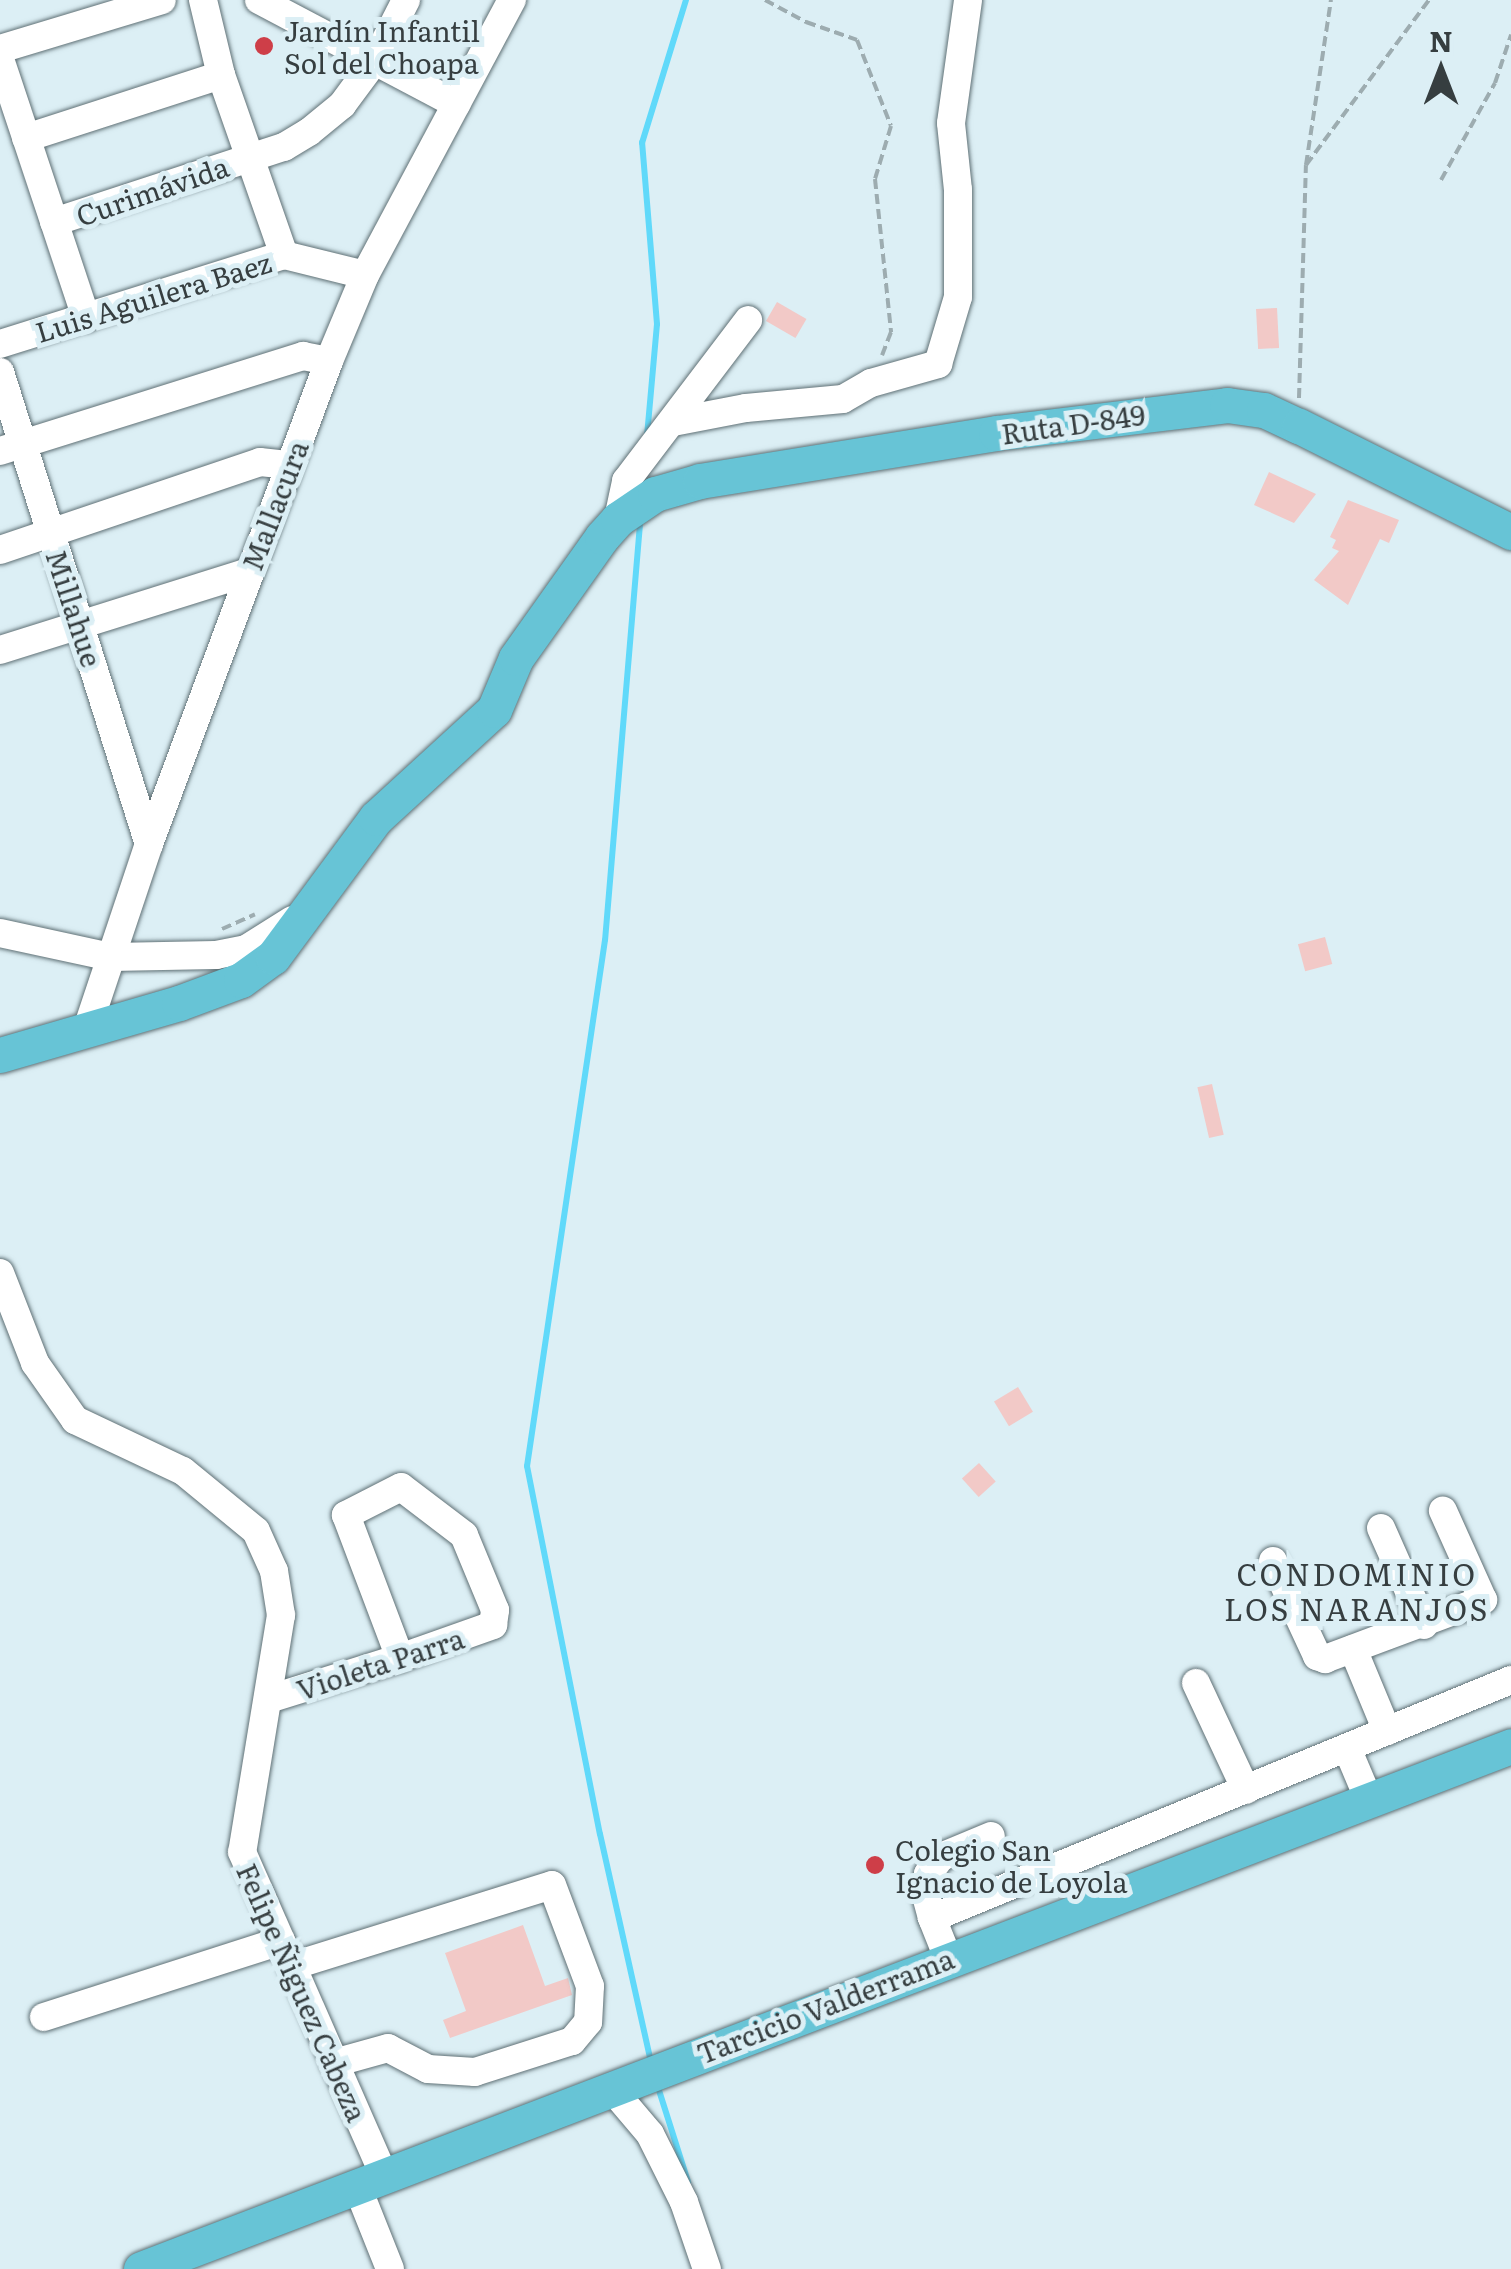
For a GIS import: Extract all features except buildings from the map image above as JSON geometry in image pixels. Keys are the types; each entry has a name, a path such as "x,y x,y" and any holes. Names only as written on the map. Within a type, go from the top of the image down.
{"main road":[{"name":"Ruta D-849","path":"0,1056 86,1032 240,980 273,957 299,928 322,888 376,818 494,710 516,658 558,593 618,519 655,494 700,481 996,433 1227,405 1264,410 1511,532"},
{"name":"Tarcicio Valderrama","path":"141,2269 1511,1746"}],"street":[{"path":"0,49 162,0"},
{"path":"259,0 297,8 456,104"},
{"name":"Curimávida","path":"54,222 284,147 309,132 342,106 376,59 406,0"},
{"name":"Mallacura","path":"86,1032 150,844 329,361 365,275 512,0"},
{"path":"673,422 746,408 843,399 870,382 938,364 958,297 958,190 951,123 968,0"},
{"path":"211,4 221,75 284,255"},
{"path":"0,59 86,318"},
{"path":"26,138 221,75"},
{"name":"Luis Aguilera Baez","path":"0,344 284,255 365,275"},
{"path":"618,519 626,481 748,320"},
{"path":"12,447 303,356 329,361"},
{"name":"Millahue","path":"0,372 12,447 52,534 150,844"},
{"path":"0,550 260,462 290,465"},
{"path":"0,650 249,572"},
{"path":"0,933 111,956 216,955 246,949 282,930 322,888"},
{"name":"Felipe Ñiguez Cabeza","path":"0,1273 35,1363 75,1420 183,1470 256,1531 274,1571 281,1615 242,1852 334,2063 371,2181 390,2269"},
{"name":"Violeta Parra","path":"268,1699 400,1658 493,1625 496,1610 464,1535 401,1487 346,1515 400,1658"},
{"path":"1273,1561 1318,1656 1325,1659 1483,1600 1444,1511"},
{"path":"1381,1528 1424,1625"},
{"path":"1353,1649 1387,1732"},
{"path":"932,1918 1511,1680"},
{"path":"1196,1683 1246,1790"},
{"path":"1347,1748 1369,1800"},
{"path":"948,1958 926,1896 928,1874 942,1857 991,1836"},
{"path":"44,2017 552,1885 590,1986 588,2022 572,2041 476,2072 428,2069 388,2048 334,2063"},
{"path":"622,2084 684,2202 706,2269"}],"path":[{"path":"766,0 806,22 857,40 890,126 875,178 892,332 870,382"},
{"path":"1299,426 1306,165 1331,0"},
{"path":"1306,165 1429,0"},
{"path":"1440,180 1495,83 1511,35"},
{"path":"219,930 270,906"}],"waterway":[{"path":"647,436 657,324 642,143 686,0"},
{"path":"640,524 605,940 527,1466 600,1834 651,2062"},
{"path":"657,2084 688,2182"}],"place":[{"name":"Jardín Infantil Sol del Choapa","path":"264,46"},
{"name":"Colegio San Ignacio de Loyola","path":"875,1865"}],"district":[{"name":"CONDOMINIO LOS NARANJOS","path":"1357,1590"}]}
